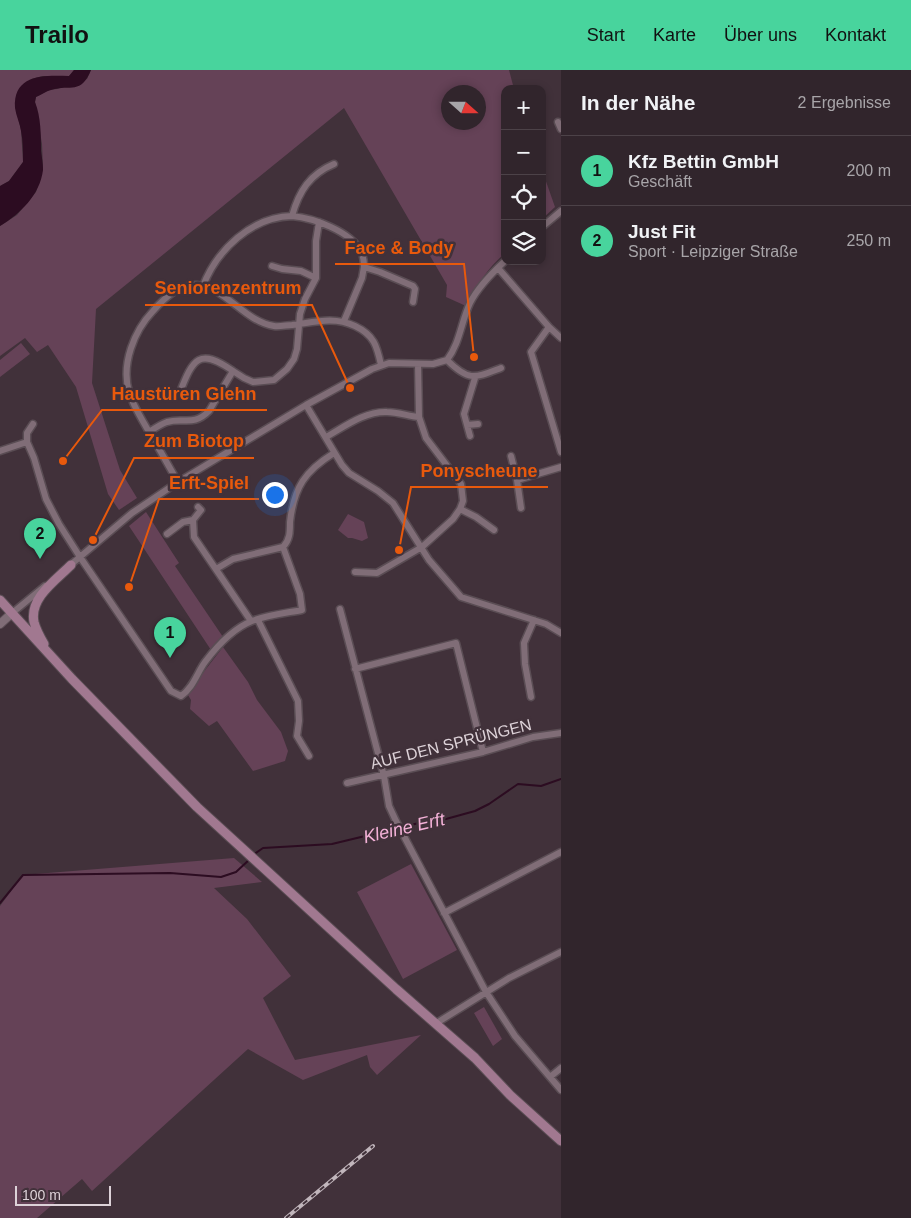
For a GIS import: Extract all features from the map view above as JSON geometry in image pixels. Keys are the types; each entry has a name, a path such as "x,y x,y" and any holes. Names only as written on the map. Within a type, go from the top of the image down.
{"main road":[{"path":"50,655 35,628 33,607 45,591 71,565"},
{"path":"0,600 72,679 198,807 474,1058 561,1141"}],"street":[{"path":"558,122 561,129"},
{"path":"292,216 297,198 305,185 324,169 334,164"},
{"path":"546,224 561,210"},
{"path":"203,286 218,257 227,247 261,221 275,217 305,217 320,222 350,239 356,244 364,258 362,278 344,321"},
{"path":"180,392 189,368 198,360 211,358 254,382 274,380 287,369 294,359 297,349 302,306 316,278 316,241 320,222"},
{"path":"0,624 127,517 178,482 306,405 381,365 403,362 433,364 447,360 458,342 470,303 483,284 501,265"},
{"path":"272,266 300,272 316,278"},
{"path":"364,267 413,286 415,295 413,302"},
{"path":"498,268 549,328 561,338"},
{"path":"178,482 138,413 128,391 127,363 141,327 149,315 165,298 176,291 185,287 203,286 211,289 261,322 274,326 324,320 344,321 369,334 375,343 381,365"},
{"path":"549,328 530,352 561,452"},
{"path":"447,360 462,373 475,378 501,368"},
{"path":"355,572 377,573 422,546 453,519 463,501 461,484 426,438 419,417 418,364"},
{"path":"149,432 166,422 188,422 204,416 233,371"},
{"path":"470,436 464,414 475,378"},
{"path":"306,405 349,473 393,503 422,546 429,560 461,597 546,624 561,633"},
{"path":"326,437 375,412 419,417"},
{"path":"33,424 28,433 27,442 46,498 59,524 170,691 181,696 188,690 212,653 233,632 255,621 302,610 300,594 283,547"},
{"path":"467,425 478,424"},
{"path":"0,451 27,442"},
{"path":"216,569 232,559 283,547 288,543 294,503 300,484 309,471 334,452"},
{"path":"512,456 521,508"},
{"path":"517,480 561,467"},
{"path":"167,534 184,522 193,520 201,510 198,507"},
{"path":"460,509 476,517 494,530"},
{"path":"193,520 194,537 255,621 298,702 299,721 297,736 309,756"},
{"path":"340,610 384,776 389,806 486,992 515,1036 561,1090"},
{"path":"531,697 525,664 524,643 534,620"},
{"path":"355,669 456,643 482,752"},
{"name":"AUF DEN SPRÜNGEN","path":"347,783 482,752 533,737 561,733"},
{"path":"444,913 561,852"},
{"path":"435,1024 509,978 561,952"},
{"path":"550,1077 561,1068"}],"shaded area":[{"path":"0,70 74,70 69,76 43,76 31,79 16,110 21,130 23,162 9,181 0,186"},
{"path":"74,70 91,70 87,78 79,86 58,88 36,97 35,102 41,132 43,170 41,179 38,188 22,210 0,226 0,186 9,181 23,162 22,135 15,108 19,89 32,79 50,76 69,76"},
{"path":"91,70 509,70 513,85 501,85 501,257 483,278 466,306 446,297 447,285 344,108 96,309 92,383 120,470 137,498 119,510 108,494 76,387 48,345 37,352 25,338 0,356 0,226 17,215 36,192 43,168 36,97 49,90 87,79"},
{"path":"546,181 555,207 546,215"},
{"path":"21,343 30,354 0,377 0,360"},
{"path":"146,512 179,563 175,566 223,637 211,650 129,526"},
{"path":"348,514 364,522 368,538 362,541 348,538 338,530"},
{"path":"223,647 248,682 257,700 281,732 288,751 285,761 253,771 217,721 209,726 190,709 191,700 188,695"},
{"path":"234,858 262,882 214,888 247,919 291,976 263,998 295,1060 421,1035 377,1075 370,1067 367,1055 303,1080 248,1049 92,1191 82,1179 37,1218 0,1218 0,906 23,875"},
{"path":"411,864 457,950 403,979 357,892"},
{"path":"484,1007 502,1039 493,1046 474,1013"}],"waterway":[{"name":"Kleine Erft","path":"253,855 263,848 332,844 419,823 446,819 475,811 489,804 518,784 541,786 561,779"},
{"path":"0,903 23,875 170,873 221,877 236,872 250,859"}],"railway":[{"path":"286,1218 373,1146"}],"place":[{"name":"Face & Body","path":"474,357"},
{"name":"Seniorenzentrum","path":"350,388"},
{"name":"Haustüren Glehn","path":"63,461"},
{"name":"Zum Biotop","path":"93,540"},
{"name":"Ponyscheune","path":"399,550"},
{"name":"Just Fit","path":"40,559"},
{"name":"Erft-Spiel","path":"129,587"},
{"name":"Kfz Bettin GmbH","path":"170,658"}]}
